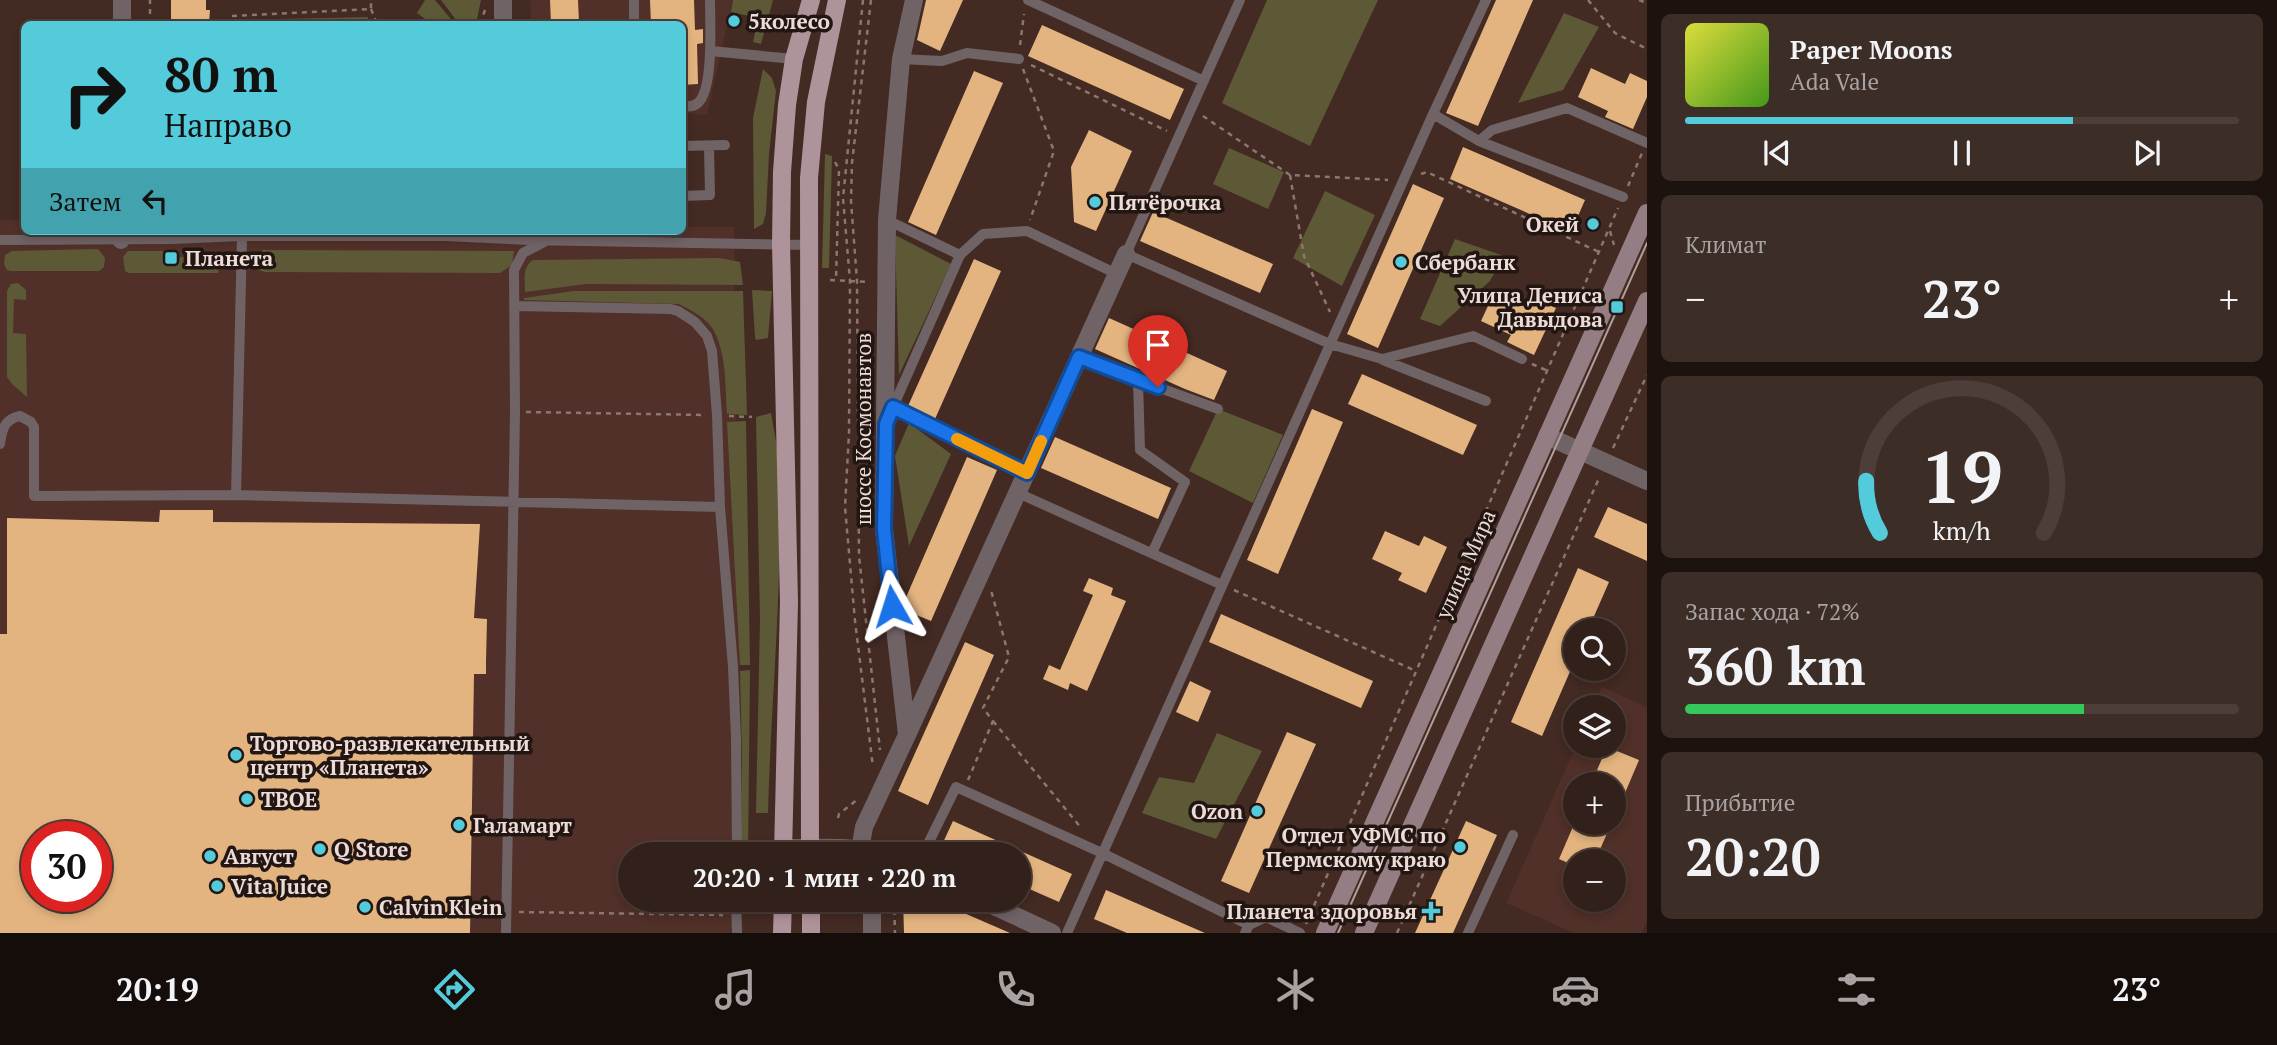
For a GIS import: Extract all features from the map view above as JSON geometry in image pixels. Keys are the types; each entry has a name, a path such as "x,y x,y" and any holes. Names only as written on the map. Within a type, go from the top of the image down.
{"main road":[{"path":"783,842 789,602 781,244 783,159 794,59 811,0"},
{"path":"810,842 809,178 816,102 837,0"},
{"name":"улица Мира","path":"1325,933 1647,213"},
{"path":"1364,933 1647,302"},
{"path":"782,912 782,933"},
{"path":"811,912 811,933"}],"street":[{"path":"122,0 122,21"},
{"path":"503,0 503,21"},
{"name":"шоссе Космонавтов","path":"907,735 884,529 887,219 901,59 914,0"},
{"path":"867,842 864,827 1126,254"},
{"path":"1548,436 1647,481"},
{"path":"872,912 873,933"},
{"path":"1007,912 1052,933"}],"lane":[{"path":"634,0 634,21"},
{"path":"686,106 692,106 701,99 711,51 710,0"},
{"path":"1028,0 1204,81"},
{"path":"1240,0 1126,254 1330,344 1381,359 1486,401"},
{"path":"1067,933 1486,0"},
{"path":"711,51 794,59"},
{"path":"901,59 942,61 967,53 1019,59"},
{"path":"1479,141 1492,130 1567,108 1647,143"},
{"path":"1433,114 1479,141 1623,197"},
{"path":"686,146 725,145"},
{"path":"686,196 710,195 709,146"},
{"path":"887,219 960,255"},
{"path":"886,424 960,255 983,234 1027,231 1117,274"},
{"path":"0,240 121,235 435,236 809,245"},
{"path":"236,495 242,236"},
{"path":"506,933 515,412 514,270 528,249 550,240"},
{"path":"514,306 678,311 695,322 710,343 718,415 720,507 734,691 737,842"},
{"path":"1381,359 1473,336 1522,359"},
{"path":"1079,357 1218,409"},
{"path":"1138,380 1140,450 1185,482 1152,553"},
{"path":"893,407 1027,473"},
{"path":"0,444 3,426 8,421 20,416 31,422 34,427 34,496 236,495 720,507"},
{"path":"1018,493 1222,584"},
{"path":"929,842 956,788 1102,853 1247,929 1266,917 1301,933"},
{"path":"1468,933 1513,835"},
{"path":"736,915 737,933"}],"path":[{"path":"150,0 150,21"},
{"path":"371,0 376,21"},
{"path":"481,21 489,0"},
{"path":"863,0 844,186 850,281 849,433 845,507 855,621 874,775"},
{"path":"871,0 852,163 851,201 857,281 859,556 881,761"},
{"path":"1588,0 1615,33 1647,49"},
{"path":"1639,0 1647,3"},
{"path":"229,21 230,16 371,9"},
{"path":"1024,12 1019,59 1054,151 1027,231"},
{"path":"1019,59 1179,137"},
{"path":"1191,108 1290,175 1403,181 1427,172 1599,252"},
{"path":"1301,933 1647,143"},
{"path":"835,162 839,169 836,280"},
{"path":"1290,175 1304,256 1334,318 1330,344"},
{"path":"830,280 850,281"},
{"path":"1522,359 1548,371"},
{"path":"1397,933 1647,375"},
{"path":"515,412 751,417"},
{"path":"984,567 1009,657 983,708 1102,853"},
{"path":"1222,584 1416,671"},
{"path":"963,791 993,721"},
{"path":"838,818 839,814 860,797"},
{"path":"507,912 736,915"},
{"path":"894,912 895,933"}],"shaded area":[{"path":"425,0 435,0 452,21 428,21 417,13"},
{"path":"441,0 481,0 477,21 457,21"},
{"path":"530,0 733,0 707,115 686,113 686,21 531,21"},
{"path":"733,0 773,0 761,44 753,42 758,18 731,12"},
{"path":"1267,0 1378,0 1310,146 1222,103"},
{"path":"1564,13 1599,27 1563,90 1518,103"},
{"path":"368,17 368,21 234,20"},
{"path":"763,69 772,78 776,91 766,213 763,224 754,229 753,118"},
{"path":"1229,148 1284,172 1268,209 1213,184"},
{"path":"825,154 832,156 829,268 822,268"},
{"path":"1325,191 1375,215 1342,286 1293,258"},
{"path":"0,220 21,220 21,235 686,235 686,227 734,227 742,842 618,842 618,912 742,912 743,933 0,933"},
{"path":"895,235 951,264 899,375"},
{"path":"1455,239 1504,256 1490,281 1440,326 1420,319"},
{"path":"98,249 105,258 104,267 99,271 11,271 7,270 4,264 5,255 12,251"},
{"path":"263,250 514,251 512,265 500,273 265,272 255,269 254,258"},
{"path":"128,251 163,251 163,262 178,263 180,257 207,256 219,267 218,273 129,273 125,271 123,257"},
{"path":"720,258 740,262 743,285 586,284 525,292 526,270 533,260"},
{"path":"18,283 26,290 26,300 14,299 13,333 26,334 27,397 7,377 7,291 11,284"},
{"path":"752,290 772,291 768,338 756,340 755,337"},
{"path":"574,291 743,291 747,415 727,414 721,351 711,327 699,315 679,304 524,300"},
{"path":"1218,409 1283,435 1253,503 1189,471"},
{"path":"771,413 779,465 778,600 768,813 756,813 760,620 756,417"},
{"path":"746,421 750,665 740,665 727,422"},
{"path":"909,423 951,454 909,546 895,456"},
{"path":"750,670 748,842 741,842 740,671"},
{"path":"1602,687 1620,695 1598,695"},
{"path":"1626,698 1647,707 1647,921 1642,933 1574,933 1506,903 1563,775 1563,835 1626,835 1626,772 1564,772 1571,758 1626,758"},
{"path":"1217,733 1262,751 1216,839 1142,813 1159,777 1194,783"}],"building":[{"path":"171,0 206,0 206,10 210,10 209,21 171,21"},
{"path":"550,0 578,0 579,21 551,21"},
{"path":"650,0 694,0 695,30 703,29 703,43 697,44 698,84 686,85 686,21 651,21"},
{"path":"926,0 963,0 940,51 917,40"},
{"path":"1496,0 1533,0 1478,126 1446,113"},
{"path":"1042,25 1184,89 1170,120 1028,56"},
{"path":"1591,68 1625,84 1630,73 1647,81 1647,97 1633,129 1605,117 1608,111 1578,97"},
{"path":"974,71 1003,83 936,235 908,222"},
{"path":"1089,130 1132,151 1096,231 1074,222 1071,167"},
{"path":"1463,147 1585,200 1571,232 1450,179"},
{"path":"1413,184 1444,198 1378,348 1347,334"},
{"path":"1153,212 1273,264 1260,293 1140,241"},
{"path":"974,259 1001,271 935,419 908,406"},
{"path":"1494,293 1527,308 1532,298 1556,308 1534,355 1507,342 1511,335 1481,321"},
{"path":"1109,318 1227,371 1214,400 1095,349"},
{"path":"1362,374 1477,425 1463,455 1348,404"},
{"path":"1312,409 1343,422 1278,574 1247,560"},
{"path":"1055,437 1171,488 1158,519 1041,468"},
{"path":"967,457 997,470 931,621 904,610 904,602"},
{"path":"1608,507 1647,524 1647,561 1594,537"},
{"name":"Торгово-развлекательный центр «Планета»","path":"160,510 213,510 213,522 480,524 474,618 487,619 486,674 474,674 470,933 0,933 0,634 7,634 7,518 159,522"},
{"path":"1385,531 1419,546 1424,536 1447,547 1426,593 1398,580 1402,573 1372,559"},
{"path":"1578,568 1609,582 1593,618 1563,618 1563,681 1566,681 1542,736 1511,722"},
{"path":"1089,578 1113,588 1111,595 1126,601 1087,691 1070,683 1068,690 1043,679 1049,665 1060,670 1093,595 1083,591"},
{"path":"1221,614 1373,681 1361,708 1209,642"},
{"path":"965,642 994,655 928,805 898,791"},
{"path":"1190,681 1211,691 1198,722 1176,712"},
{"path":"1287,732 1316,744 1249,893 1221,881"},
{"path":"1626,755 1639,760 1626,791 1626,772 1596,772 1602,758 1626,758"},
{"path":"953,821 1000,842 943,842"},
{"path":"1466,821 1497,835 1453,933 1415,933"},
{"path":"1569,835 1606,835 1600,849 1563,849"},
{"path":"1031,856 1072,874 1059,902 1031,890"},
{"path":"1106,890 1205,933 1127,933 1094,919"},
{"path":"903,912 962,912 1010,933 904,933"}],"tram line":[{"path":"1338,933 1647,243"}],"slow traffic":[{"path":"957,439 1027,473 1041,441"}],"place":[{"name":"5колесо","path":"734,21"},
{"name":"Пятёрочка","path":"1095,202"},
{"name":"Окей","path":"1593,224"},
{"name":"Планета","path":"171,258"},
{"name":"Сбербанк","path":"1401,262"},
{"name":"Улица Дениса Давыдова","path":"1617,307"},
{"name":"Торгово-развлекательный центр «Планета»","path":"236,755"},
{"name":"ТВОЕ","path":"247,799"},
{"name":"Ozon","path":"1257,811"},
{"name":"Галамарт","path":"459,825"},
{"name":"Отдел УФМС по Пермскому краю","path":"1460,847"},
{"name":"Q Store","path":"320,849"},
{"name":"Август","path":"210,856"},
{"name":"Vita Juice","path":"217,886"},
{"name":"Calvin Klein","path":"365,907"},
{"name":"Планета здоровья","path":"1431,911"}],"route":[{"path":"892,606 884,529 886,424 893,407 1027,473 1079,357 1158,387"}]}
